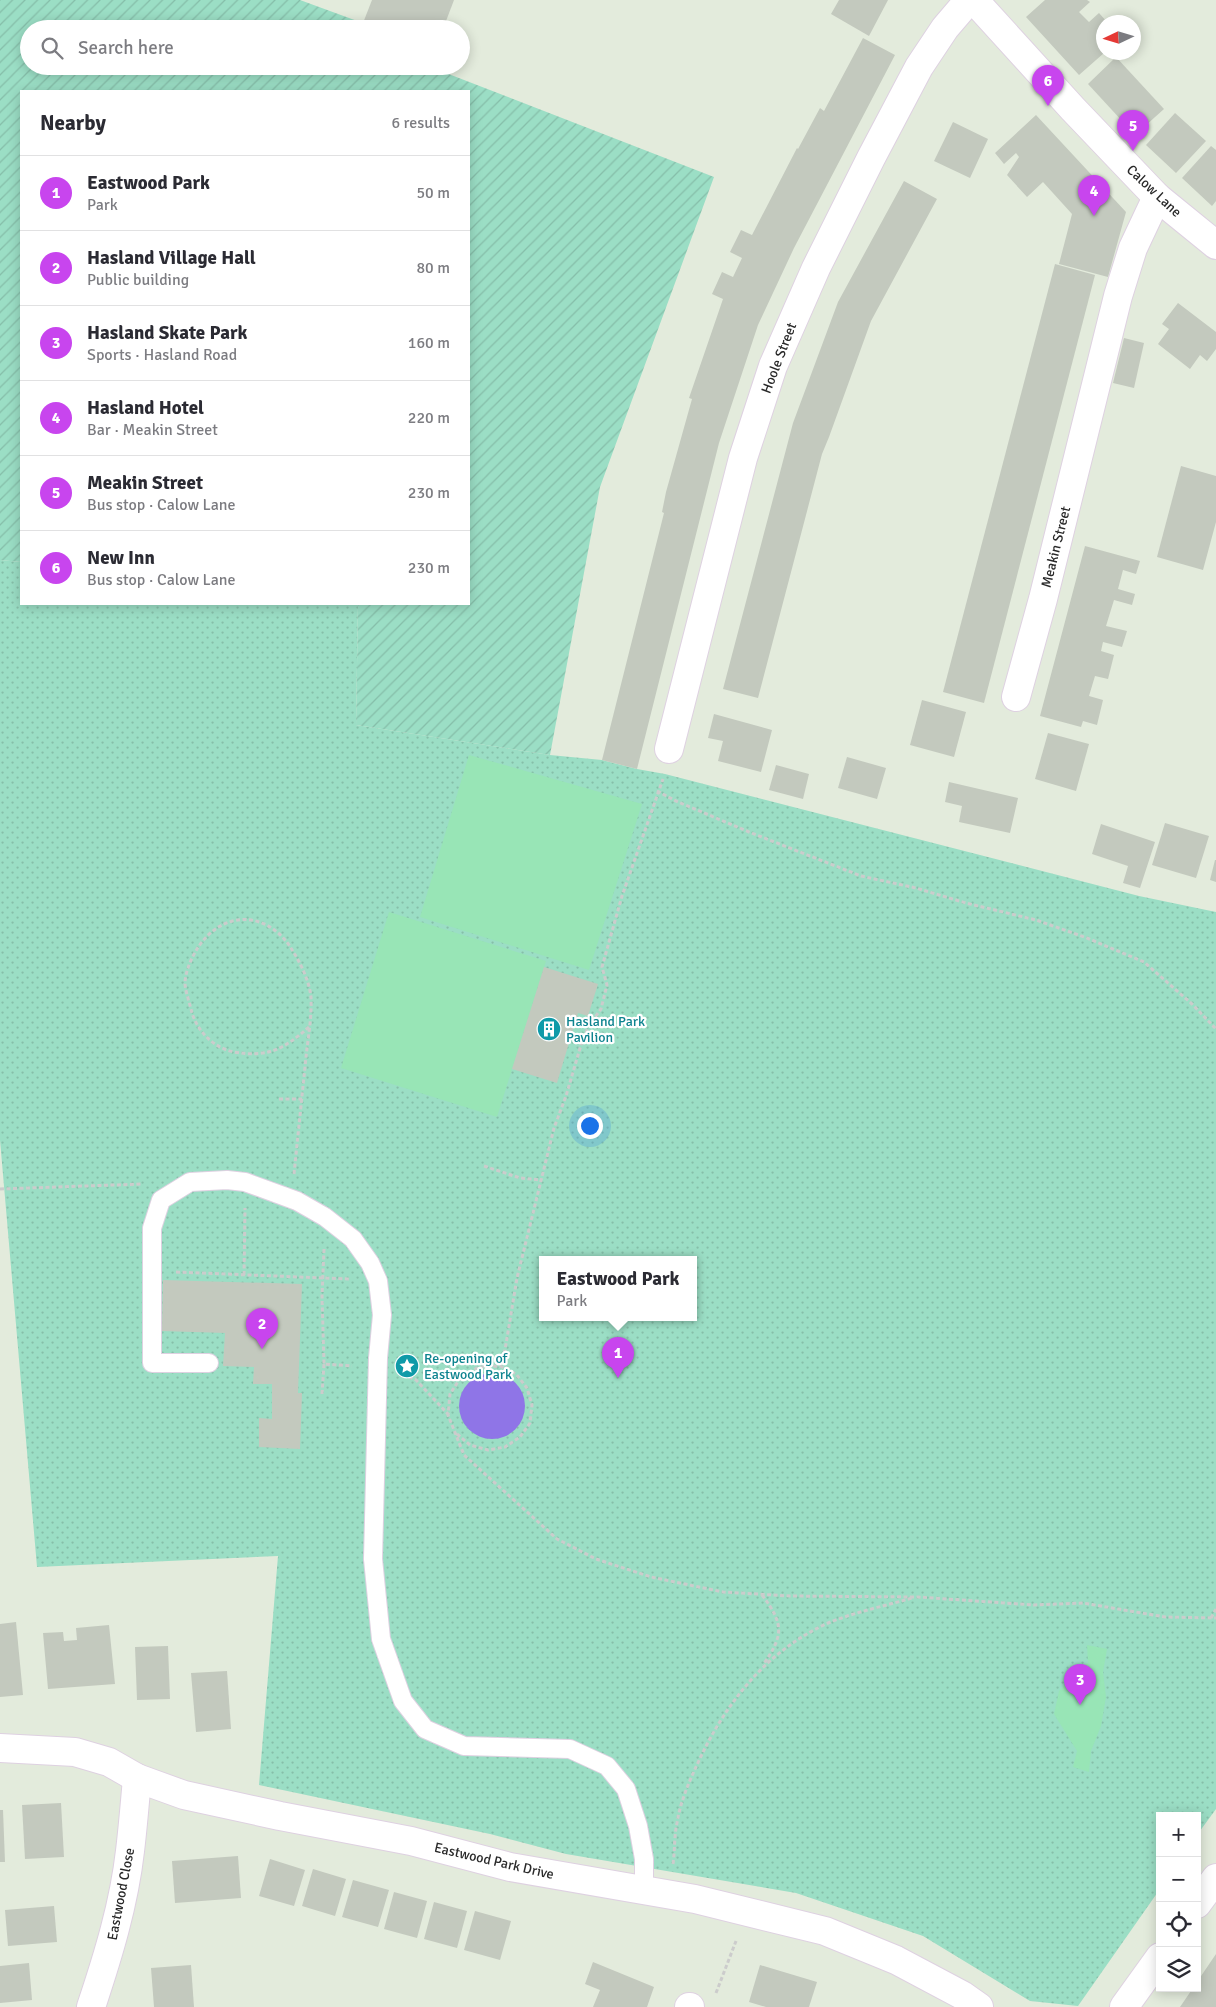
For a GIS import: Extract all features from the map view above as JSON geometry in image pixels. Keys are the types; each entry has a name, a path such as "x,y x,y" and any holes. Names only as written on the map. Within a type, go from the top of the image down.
{"street":[{"name":"Hoole Street","path":"669,749 744,458 773,366 816,268 919,67 945,28 969,0"},
{"name":"Calow Lane","path":"974,0 1073,109 1157,197 1216,245"},
{"name":"Meakin Street","path":"1016,697 1043,599 1118,296 1133,248 1157,197"},
{"name":"Eastwood Park Drive","path":"0,1748 75,1752 109,1762 137,1778 184,1795 280,1816 411,1841 510,1867 656,1893 748,1912 824,1932 896,1960 979,2007"},
{"name":"Eastwood Close","path":"91,2007 108,1954 121,1897 130,1852 137,1778"},
{"path":"1198,1902 1216,1878"},
{"path":"1124,2007 1156,1963"}],"lane":[{"path":"209,1364 152,1363 152,1228 161,1200 190,1182 226,1180 245,1182 292,1199 326,1217 353,1239 370,1263 378,1281 382,1315 378,1358 373,1559 381,1639 403,1701 425,1729 464,1746 570,1750 607,1766 626,1789 638,1826 644,1859 656,1893"}],"path":[{"path":"500,1366 505,1350 517,1278 554,1128 566,1096 581,1045 589,1025 601,1009 607,985 602,967 622,896 657,791 665,774 669,749"},
{"path":"657,791 676,802 861,876 916,888 966,903 1036,920 1087,938 1144,962 1192,1004 1216,1029"},
{"path":"292,1199 309,1027 311,996 300,961 282,935 257,920 235,919 218,925 202,940 190,959 185,984 196,1026 212,1042 227,1050 252,1055 277,1050 294,1040 309,1027"},
{"path":"279,1099 302,1099"},
{"path":"484,1166 520,1178 542,1180"},
{"path":"0,1189 190,1182"},
{"path":"244,1275 245,1182"},
{"path":"152,1272 378,1281"},
{"path":"322,1394 324,1364"},
{"path":"457,1434 470,1445 488,1450 505,1447 520,1438 530,1423 532,1405 528,1388 516,1374 500,1366 479,1367 461,1377 450,1394 448,1414 464,1455 557,1539 596,1559 651,1577 723,1592 918,1597 1034,1605 1083,1603 1166,1617 1216,1618"},
{"path":"656,1893 674,1858 677,1822 691,1777 733,1700 760,1669 775,1648 780,1629 776,1614 762,1594"},
{"path":"760,1669 792,1644 829,1623 918,1597"},
{"path":"1211,1618 1216,1609"},
{"path":"697,2005 748,1912"}],"green space":[{"path":"0,0 300,0 354,20 20,20 20,75 451,75 714,177 600,487 550,755 356,725 358,605 470,605 470,90 20,90 20,562 0,560"},
{"path":"0,560 20,562 20,605 358,605 356,725 550,755 602,760 665,774 1139,896 1216,912 1216,1809 1201,1830 1201,1812 1156,1812 1156,1895 1078,2006 1030,2001 923,1936 796,1893 566,1854 490,1834 259,1785 278,1556 37,1567 0,1140"},
{"path":"469,755 642,804 589,970 420,917"},
{"path":"389,912 546,961 497,1117 341,1068"},
{"path":"1087,1645 1107,1649 1103,1672 1106,1697 1101,1726 1091,1751 1089,1772 1073,1767 1077,1751 1054,1714 1059,1691 1088,1662"}],"shaded area":[{"path":"492,1373 505,1375 515,1383 523,1393 525,1406 523,1419 515,1429 505,1437 492,1439 479,1437 469,1429 461,1419 459,1406 461,1393 469,1383 479,1375"}],"building":[{"path":"372,0 454,0 446,20 364,20"},
{"path":"839,0 888,0 869,36 831,14"},
{"path":"1045,0 1087,0 1090,2 1079,12 1089,22 1096,16 1096,60 1079,75 1026,17"},
{"path":"863,38 895,55 794,248 758,325 719,443 637,769 602,760 664,513 662,512 666,492 692,399 689,398 723,299 712,294 722,272 733,277 742,258 730,252 741,230 752,235 797,148 820,108 824,111"},
{"path":"1113,60 1119,60 1164,109 1135,135 1088,84"},
{"path":"1175,113 1206,141 1176,173 1146,145"},
{"path":"1036,115 1126,212 1108,277 1059,264 1072,214 1043,182 1027,197 1007,175 1019,157 1016,153 1004,164 995,153"},
{"path":"953,122 988,139 970,178 934,161"},
{"path":"1211,146 1216,150 1216,201 1212,206 1182,178"},
{"path":"904,181 937,199 871,321 822,454 758,698 723,689 793,423 838,302"},
{"path":"1055,264 1095,275 984,703 943,692"},
{"path":"1178,303 1216,332 1216,349 1207,361 1200,355 1190,369 1158,344 1169,329 1162,324"},
{"path":"1124,338 1144,343 1134,388 1113,383"},
{"path":"1181,466 1216,476 1216,522 1203,570 1157,557"},
{"path":"1085,546 1140,561 1136,574 1123,570 1118,589 1135,594 1132,605 1114,600 1106,626 1127,631 1122,647 1103,642 1101,651 1114,655 1108,679 1095,676 1089,696 1103,700 1097,725 1083,721 1081,727 1040,716"},
{"path":"922,700 966,712 954,757 910,745"},
{"path":"714,714 772,730 761,772 718,761 723,741 708,738"},
{"path":"1048,733 1089,744 1076,791 1035,779"},
{"path":"847,757 886,768 877,799 838,788"},
{"path":"776,765 809,774 803,799 769,790"},
{"path":"949,782 1018,798 1010,833 959,822 962,806 945,802"},
{"path":"1165,823 1209,836 1196,878 1152,865"},
{"path":"1101,824 1155,842 1140,888 1123,883 1128,866 1092,854"},
{"path":"1216,860 1216,882 1210,880"},
{"name":"Hasland Park Pavilion","path":"544,967 598,984 588,1016 578,1013 557,1083 512,1069"},
{"path":"163,1280 302,1284 298,1393 302,1393 300,1449 259,1447 259,1418 272,1419 272,1384 253,1384 254,1367 223,1366 225,1333 162,1331"},
{"path":"16,1622 23,1695 0,1697 0,1624"},
{"path":"109,1625 115,1684 48,1689 43,1633 63,1632 64,1641 77,1640 76,1628"},
{"path":"168,1646 170,1699 137,1700 135,1647"},
{"path":"227,1671 231,1729 196,1732 191,1673"},
{"path":"61,1803 64,1857 25,1859 22,1805"},
{"path":"0,1810 3,1810 5,1862 0,1862"},
{"path":"238,1856 241,1898 175,1903 172,1861"},
{"path":"270,1859 305,1870 294,1906 259,1896"},
{"path":"313,1869 346,1879 335,1916 302,1906"},
{"path":"353,1880 389,1890 378,1927 342,1917"},
{"path":"394,1892 427,1901 417,1938 384,1929"},
{"path":"434,1902 467,1911 457,1948 424,1939"},
{"path":"54,1906 57,1942 8,1946 5,1910"},
{"path":"475,1911 511,1921 500,1960 464,1950"},
{"path":"1216,1954 1216,2007 1180,2007 1190,1992 1201,1992 1201,1976"},
{"path":"593,1962 654,1987 647,2007 593,2007 600,1990 585,1984"},
{"path":"29,1963 32,2000 0,2003 0,1966"},
{"path":"191,1965 194,2007 154,2007 151,1968"},
{"path":"760,1965 817,1982 809,2007 766,2007 749,2002"}],"place":[{"name":"New Inn","path":"1048,106"},
{"name":"Meakin Street","path":"1133,151"},
{"name":"Hasland Hotel","path":"1094,216"},
{"name":"Hasland Park Pavilion","path":"549,1029"},
{"name":"Hasland Village Hall","path":"262,1349"},
{"name":"Re-opening of Eastwood Park","path":"407,1366"},
{"name":"Eastwood Park","path":"618,1378"},
{"name":"Hasland Skate Park","path":"1080,1705"}]}
